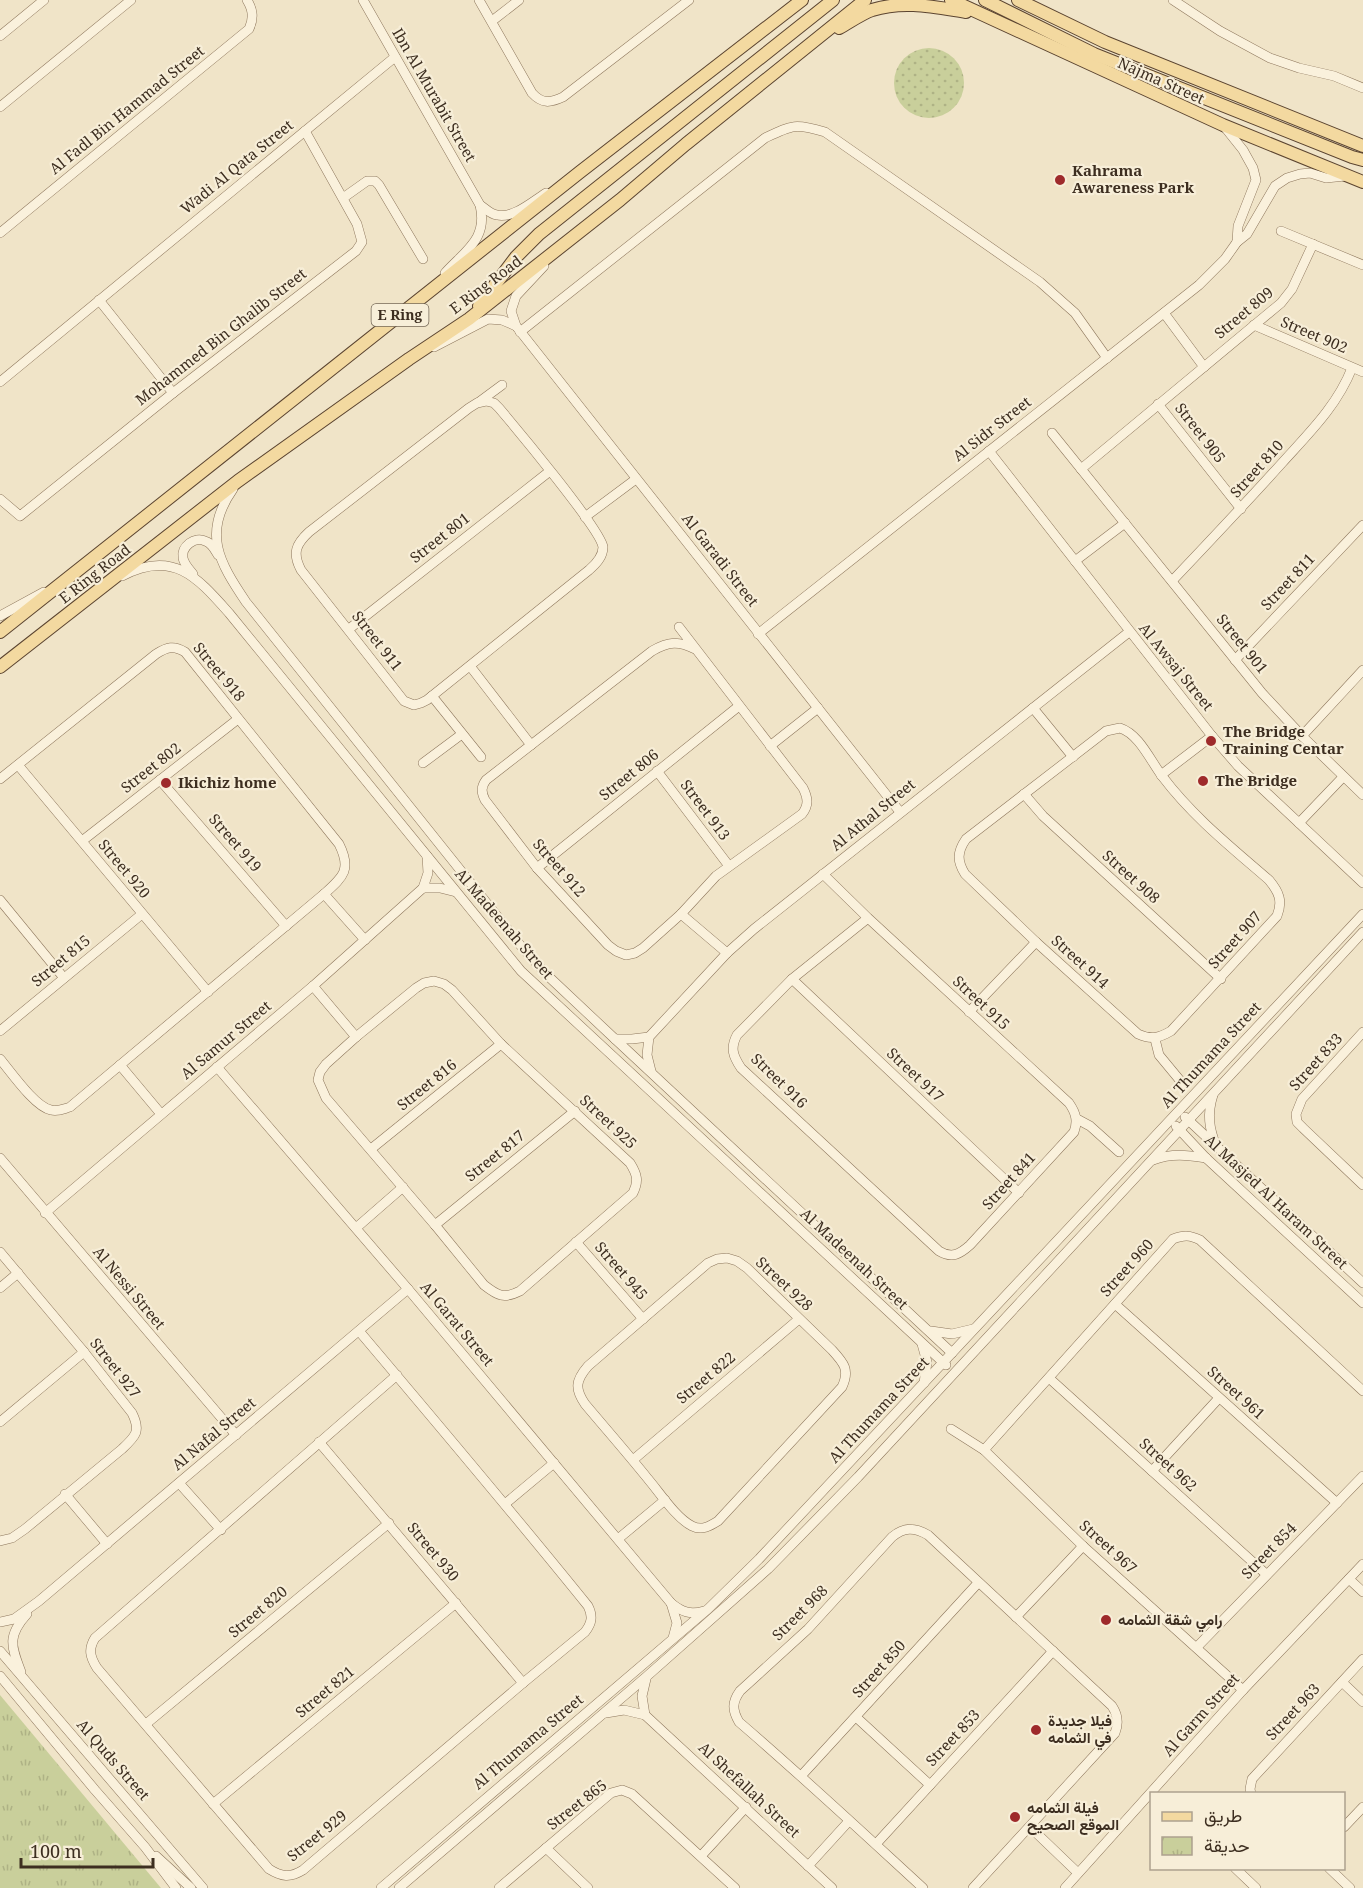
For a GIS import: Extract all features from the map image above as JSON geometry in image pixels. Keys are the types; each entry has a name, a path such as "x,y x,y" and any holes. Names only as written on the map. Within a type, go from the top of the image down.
{"main road":[{"path":"777,18 789,0"},
{"name":"E Ring Road","path":"0,632 580,172 802,0"},
{"path":"469,319 505,270 539,234 833,0"},
{"name":"E Ring Road","path":"0,667 238,482 409,359 469,319 620,200 865,0"},
{"name":"Najma Street","path":"951,0 1223,125 1363,182"},
{"path":"985,0 1095,54 1363,160"},
{"name":"Najma Street","path":"1018,0 1105,42 1363,146"},
{"path":"1028,0 1037,10"},
{"path":"811,42 873,10 899,5 916,3 983,15"}],"street":[{"path":"0,36 44,0"},
{"path":"0,107 130,0"},
{"name":"Al Fadl Bin Hammad Street","path":"0,233 249,29 253,21 253,13 247,0"},
{"name":"Ibn Al Murabit Street","path":"363,0 480,205 483,221 477,240 421,299"},
{"path":"479,0 532,93 544,102 563,97 689,0"},
{"path":"492,21 519,0"},
{"path":"1173,0 1220,31 1270,58 1334,76 1363,88"},
{"name":"Wadi Al Qata Street","path":"0,382 395,57"},
{"name":"Al Sidr Street","path":"1223,125 1248,159 1256,180 1239,226 1237,242"},
{"path":"518,329 765,138 791,126 808,127 825,132 1040,282 1075,313 1107,358"},
{"name":"Mohammed Bin Ghalib Street","path":"0,499 20,516 173,393 356,251 362,242 361,233 305,131"},
{"path":"480,205 496,215 511,214 580,172"},
{"name":"Al Sidr Street","path":"758,634 1164,313 1213,271 1237,242 1247,234 1275,186 1287,178 1300,174 1310,173 1326,178 1345,176"},
{"path":"343,198 367,182 375,181 423,259"},
{"path":"1281,231 1363,265"},
{"path":"518,329 511,311 516,296 574,237"},
{"name":"Street 809","path":"1081,469 1287,296 1313,244"},
{"path":"99,300 173,393"},
{"path":"1164,313 1203,367"},
{"path":"409,359 453,339 472,326 488,319 502,320 518,329"},
{"name":"Street 902","path":"1254,325 1363,372"},
{"name":"Al Garadi Street","path":"518,329 900,812"},
{"name":"Street 810","path":"1172,581 1241,509 1328,412 1346,384 1352,368"},
{"name":"Street 911","path":"477,403 494,403 500,408 597,533 603,547 595,565 432,696 421,704 414,705 404,700 301,570 296,561 296,551 300,540 309,532 477,403 502,385"},
{"name":"Street 905","path":"1158,404 1241,509"},
{"name":"Street 901","path":"1052,433 1262,693 1302,736 1363,795"},
{"name":"Al Awsaj Street","path":"989,451 1212,736 1238,766 1363,883"},
{"name":"Street 801","path":"349,629 550,471"},
{"path":"585,517 636,479"},
{"name":"Al Madeenah Street","path":"238,482 226,499 217,520 220,560 246,603 520,946 615,1040 952,1353"},
{"path":"1075,561 1125,523"},
{"name":"Street 811","path":"1235,660 1359,536 1363,525"},
{"path":"194,576 183,559 183,553 188,544 199,539 205,540 214,548 220,560"},
{"name":"Al Madeenah Street","path":"102,587 149,566 172,567 194,576 229,613 508,956 537,987 949,1368"},
{"path":"0,616 62,583"},
{"name":"Street 912","path":"679,627 696,649 739,706 803,788 807,796 806,809 729,866 643,948 635,954 626,955 608,945 537,868 482,794 482,786 486,780 652,651 670,642 679,642 696,649"},
{"name":"Al Athal Street","path":"650,1037 727,953 754,929 1129,632"},
{"name":"Street 918","path":"0,779 156,654 170,647 178,648 185,652 339,844 346,862 341,879 70,1107 52,1111 44,1108 0,1059"},
{"path":"470,666 531,745"},
{"path":"1302,736 1363,670"},
{"path":"432,696 481,757"},
{"name":"Street 806","path":"537,868 739,706"},
{"path":"770,746 818,708"},
{"path":"1033,708 1072,757"},
{"name":"Street 802","path":"82,841 238,719"},
{"name":"Street 907","path":"958,856 966,839 1106,731 1120,728 1132,734 1161,775 1199,820 1269,880 1276,889 1281,907 1277,916 1171,1031 1155,1039"},
{"path":"423,763 462,734"},
{"path":"1161,775 1212,736"},
{"name":"Street 920","path":"18,765 208,992"},
{"name":"Street 913","path":"657,771 729,866"},
{"path":"1299,823 1343,777"},
{"name":"Street 919","path":"160,780 286,926"},
{"name":"Street 908","path":"1024,794 1043,816 1221,978"},
{"path":"427,856 428,873 423,888 440,888 456,892"},
{"name":"Street 914","path":"958,856 965,874 1036,942 1138,1034 1155,1039"},
{"name":"Street 915","path":"823,874 1069,1103 1077,1119 1090,1126 1119,1152"},
{"name":"Al Samur Street","path":"45,1213 313,986 423,888"},
{"path":"324,894 365,940"},
{"path":"0,900 64,978"},
{"name":"Street 815","path":"0,1031 142,914"},
{"path":"681,914 727,953"},
{"name":"Al Thumama Street","path":"1184,1116 1274,1010 1363,914"},
{"name":"Street 916","path":"868,918 792,980 737,1035 732,1044 732,1052 741,1068 939,1251 954,1256"},
{"name":"Al Thumama Street","path":"381,1888 708,1609 781,1538 924,1384 949,1368 952,1353 1171,1120 1184,1116 1214,1093 1363,932"},
{"path":"969,1012 1036,942"},
{"name":"Street 917","path":"792,980 1018,1192"},
{"name":"Street 925","path":"434,981 452,990 501,1044 630,1163 638,1178 633,1193 520,1291 502,1296 492,1292 484,1285 327,1098 318,1080 326,1064 356,1037 416,988 434,981"},
{"path":"313,986 356,1037"},
{"name":"Street 833","path":"1363,1032 1302,1099 1296,1114 1297,1122 1302,1128 1363,1184"},
{"path":"615,1040 650,1037 647,1055 652,1073"},
{"path":"1155,1039 1159,1055 1183,1084"},
{"name":"Street 816","path":"371,1149 501,1044"},
{"path":"120,1065 161,1114"},
{"name":"Al Garat Street","path":"217,1066 408,1289 671,1603"},
{"path":"1214,1093 1209,1115 1209,1128 1217,1148"},
{"name":"Street 817","path":"435,1225 574,1111"},
{"path":"1180,1130 1184,1116"},
{"name":"Al Masjed Al Haram Street","path":"1184,1116 1363,1283"},
{"name":"Street 841","path":"954,1256 970,1245 1074,1132 1077,1119"},
{"name":"Al Masjed Al Haram Street","path":"1171,1120 1206,1158 1363,1303"},
{"name":"Al Thumama Street","path":"399,1888 646,1677 768,1569 858,1477 949,1368 1180,1130"},
{"path":"1151,1161 1184,1154 1206,1158"},
{"name":"Al Nessi Street","path":"0,1158 236,1435"},
{"path":"356,1228 403,1187"},
{"name":"Street 960","path":"984,1450 1173,1239 1183,1235 1200,1240 1363,1391"},
{"name":"Street 945","path":"576,1242 643,1319"},
{"name":"Street 927","path":"0,1252 132,1413 137,1431 132,1440 122,1449 12,1538 0,1541"},
{"name":"Street 928","path":"727,1258 737,1261 747,1269 842,1360 846,1370 846,1378 842,1387 718,1521 710,1526 701,1528 692,1526 682,1518 579,1395 577,1386 588,1366 643,1319 708,1263 727,1258"},
{"path":"0,1288 18,1273"},
{"name":"Al Nafal Street","path":"0,1622 14,1619 39,1601 408,1289"},
{"name":"Street 961","path":"1116,1304 1337,1503"},
{"name":"Street 822","path":"633,1460 799,1319"},
{"path":"929,1330 952,1334 975,1329"},
{"name":"Street 929","path":"359,1331 397,1375 505,1503 588,1606 592,1619 585,1632 303,1870 296,1875 286,1877 269,1869 97,1668 90,1654 90,1645 95,1638 397,1375"},
{"path":"922,1342 927,1362 924,1384"},
{"path":"0,1422 84,1352"},
{"name":"Street 962","path":"1049,1378 1266,1574"},
{"path":"1152,1471 1219,1398"},
{"name":"Street 967","path":"951,1429 984,1450 1083,1546 1243,1690"},
{"name":"Street 930","path":"319,1442 523,1683"},
{"path":"505,1503 554,1463"},
{"name":"Street 854","path":"1197,1647 1363,1476"},
{"path":"179,1483 221,1530"},
{"path":"65,1494 107,1544"},
{"path":"618,1539 665,1500"},
{"name":"Street 820","path":"146,1724 389,1523"},
{"name":"Street 968","path":"923,1888 739,1722 734,1714 733,1706 740,1691 808,1629 899,1531 909,1528 920,1530 928,1535 1112,1706 1118,1719 1115,1734 973,1888"},
{"path":"1016,1617 1083,1546"},
{"name":"Al Garm Street","path":"1153,1792 1243,1690 1363,1564"},
{"path":"1349,1579 1363,1592"},
{"name":"Street 850","path":"801,1776 978,1583"},
{"name":"Al Nafal Street","path":"23,1678 14,1654 12,1640 19,1623 39,1601"},
{"name":"Street 821","path":"213,1804 456,1603"},
{"path":"671,1603 687,1613 708,1609"},
{"path":"671,1603 676,1623 673,1639"},
{"name":"Al Quds Street","path":"0,1651 203,1888"},
{"name":"Street 853","path":"876,1844 1053,1651"},
{"name":"Street 963","path":"1250,1791 1252,1779 1363,1659"},
{"path":"0,1676 145,1847 176,1888"},
{"path":"603,1714 624,1710 645,1715 642,1696 646,1677"},
{"path":"1342,1682 1363,1702"},
{"name":"Al Shefallah Street","path":"645,1715 832,1888"},
{"path":"856,1717 930,1785"},
{"name":"Street 865","path":"499,1888 611,1793 622,1790 632,1794 735,1888"},
{"name":"Al Garm Street","path":"1065,1888 1150,1795"},
{"path":"1345,1826 1363,1807"},
{"path":"700,1856 746,1808"},
{"path":"808,1866 849,1821"},
{"path":"1030,1827 1078,1873"},
{"path":"145,1847 191,1888"},
{"path":"546,1848 588,1888"},
{"path":"1236,1870 1256,1888"},
{"path":"1330,1870 1350,1888"}],"green space":[{"path":"922,48 936,48 949,53 959,63 964,83 959,103 949,113 936,118 922,118 909,113 899,103 894,90 894,76 899,63 909,53"},
{"path":"0,1695 161,1888 0,1888"}],"place":[{"name":"Kahrama Awareness Park","path":"1060,180"},
{"name":"The Bridge Training Centar","path":"1211,741"},
{"name":"The Bridge","path":"1203,781"},
{"name":"Ikichiz home","path":"166,783"},
{"name":"رامي شقة الثمامه","path":"1106,1620"},
{"name":"فيلا جديدة في الثمامه","path":"1036,1730"},
{"name":"فيلة الثمامه الموقع الصحيح","path":"1015,1817"}]}
